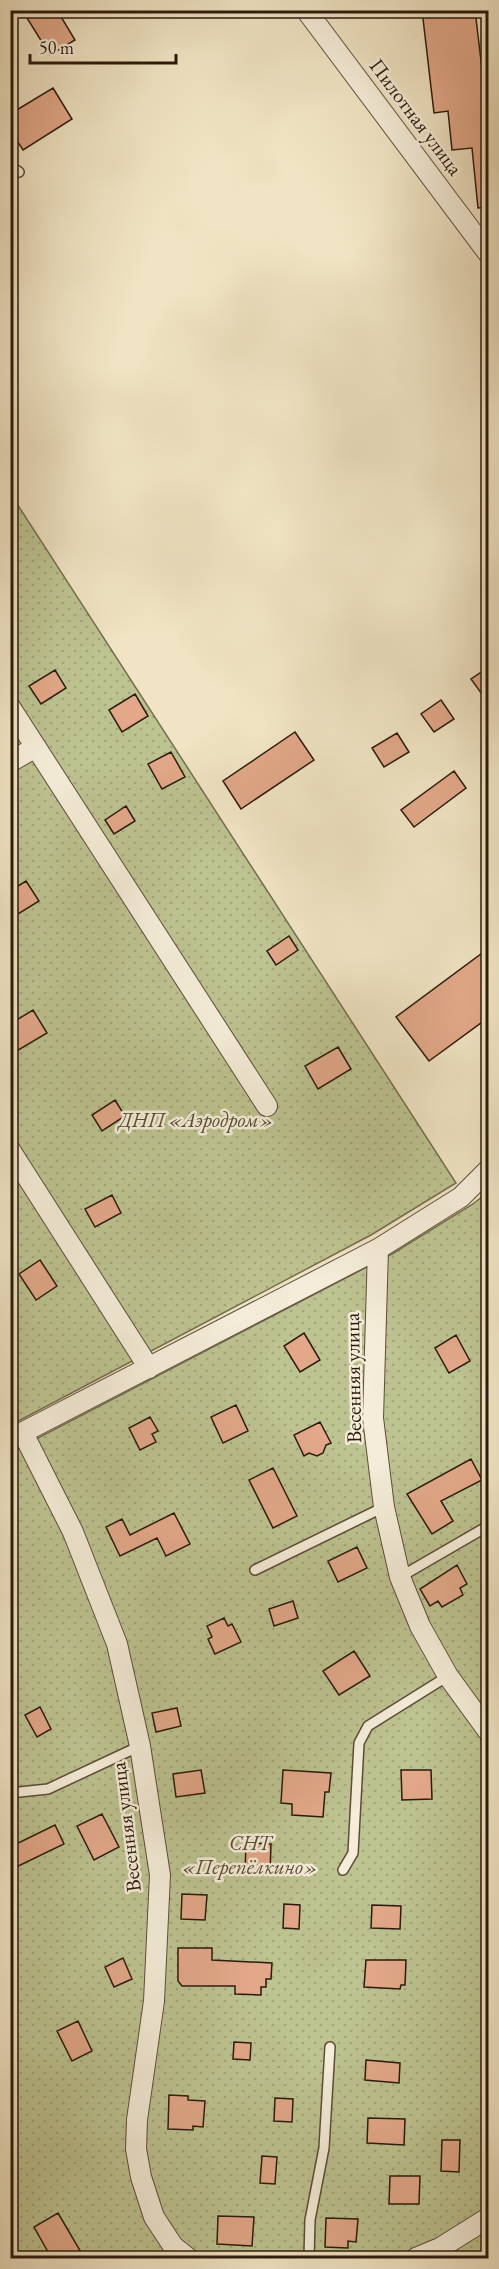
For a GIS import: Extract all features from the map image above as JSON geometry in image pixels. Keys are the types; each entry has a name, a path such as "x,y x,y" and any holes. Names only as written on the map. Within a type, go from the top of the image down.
{"street":[{"name":"Пилотная улица","path":"306,10 489,253"},
{"path":"10,708 267,1106"},
{"path":"10,762 36,747"},
{"path":"10,1150 149,1368"},
{"path":"17,1436 378,1249 461,1197 489,1170"},
{"name":"Весенняя улица","path":"378,1249 373,1418 384,1507 400,1577 420,1626 448,1676 489,1731"},
{"name":"Весенняя улица","path":"17,1436 73,1532 117,1644 140,1746 160,1875 154,2001 137,2120 136,2149 141,2177 154,2217 173,2246 188,2259"},
{"path":"416,2259 440,2248 489,2218"}],"lane":[{"path":"255,1570 384,1507"},
{"path":"400,1577 489,1526"},
{"path":"343,1870 353,1853 359,1743 368,1726 448,1676"},
{"path":"10,1792 48,1789 140,1746"},
{"path":"309,2259 310,2220 324,2148 330,2047"}],"green space":[{"name":"ДНП «Аэродром»","path":"10,493 456,1183 371,1235 11,1425"},
{"name":"СНТ «Перепёлкино»","path":"488,1192 488,2258 11,2258 11,1452 392,1254 473,1204"}],"building":[{"path":"22,10 57,10 75,40 50,55"},
{"path":"422,10 475,10 489,129 489,207 478,208 472,148 452,150 448,111 434,113"},
{"path":"53,88 72,119 23,150 10,130 10,114"},
{"path":"489,667 489,704 471,679"},
{"path":"55,670 66,688 41,704 29,686"},
{"path":"135,694 148,716 122,732 109,710"},
{"path":"441,700 454,719 434,732 421,714"},
{"path":"295,732 314,760 241,809 223,781"},
{"path":"397,733 409,752 384,767 372,748"},
{"path":"171,752 185,777 162,789 148,764"},
{"path":"454,771 466,788 414,827 401,810"},
{"path":"126,806 135,821 114,834 105,820"},
{"path":"26,881 39,901 10,919 10,891"},
{"path":"289,936 298,950 276,965 267,951"},
{"path":"489,948 489,1017 429,1061 396,1017"},
{"path":"33,1010 47,1033 10,1055 10,1024"},
{"path":"338,1047 351,1069 318,1089 305,1066"},
{"path":"115,1100 125,1116 102,1131 92,1115"},
{"path":"112,1195 121,1213 95,1227 85,1209"},
{"path":"40,1260 57,1286 36,1300 19,1274"},
{"path":"304,1333 320,1360 300,1372 284,1346"},
{"path":"456,1335 470,1361 449,1373 435,1348"},
{"path":"236,1405 248,1431 223,1443 211,1417"},
{"path":"150,1417 158,1431 152,1434 156,1442 140,1450 129,1428"},
{"path":"320,1422 331,1443 326,1445 323,1453 317,1456 309,1453 304,1456 294,1435"},
{"path":"471,1459 482,1480 441,1501 453,1521 432,1534 407,1494"},
{"path":"273,1468 297,1516 273,1528 249,1480"},
{"path":"174,1513 190,1544 166,1556 157,1538 120,1556 106,1527 122,1519 130,1535"},
{"path":"357,1547 367,1568 338,1582 328,1561"},
{"path":"457,1565 467,1584 460,1588 463,1595 442,1607 438,1601 430,1606 420,1589"},
{"path":"293,1601 298,1618 274,1626 269,1609"},
{"path":"224,1618 228,1626 232,1624 241,1642 215,1654 208,1639 212,1637 207,1626"},
{"path":"354,1651 370,1676 339,1695 323,1671"},
{"path":"40,1707 51,1729 37,1737 25,1715"},
{"path":"177,1708 181,1726 156,1732 152,1713"},
{"path":"201,1770 205,1793 176,1797 173,1774"},
{"path":"283,1770 331,1773 329,1792 325,1792 323,1817 292,1815 292,1804 281,1803"},
{"path":"401,1770 431,1770 432,1799 402,1800"},
{"path":"102,1814 119,1847 94,1860 77,1826"},
{"path":"55,1825 64,1844 10,1870 10,1847"},
{"path":"246,1843 271,1844 270,1874 245,1873"},
{"path":"182,1894 207,1895 205,1920 181,1919"},
{"path":"284,1904 300,1905 299,1929 283,1928"},
{"path":"372,1905 401,1906 400,1929 371,1928"},
{"path":"178,1948 212,1948 212,1960 272,1963 271,1979 266,1979 266,1987 261,1987 261,1995 235,1994 235,1986 182,1986 178,1981"},
{"path":"123,1958 132,1979 114,1987 105,1967"},
{"path":"366,1960 406,1960 405,1985 401,1985 400,1989 364,1987"},
{"path":"78,2021 92,2051 72,2061 57,2031"},
{"path":"234,2042 251,2043 250,2060 233,2059"},
{"path":"366,2060 400,2063 399,2083 365,2080"},
{"path":"169,2095 188,2096 188,2100 205,2101 203,2127 193,2126 193,2130 168,2129"},
{"path":"275,2098 293,2099 292,2122 274,2121"},
{"path":"368,2118 405,2119 404,2145 367,2143"},
{"path":"442,2140 460,2140 459,2172 441,2171"},
{"path":"262,2156 277,2157 275,2184 260,2183"},
{"path":"390,2176 420,2176 419,2204 389,2204"},
{"path":"58,2213 85,2259 52,2259 34,2227"},
{"path":"218,2216 254,2217 252,2246 217,2244"},
{"path":"326,2218 358,2219 356,2242 348,2241 348,2248 325,2247"}]}
